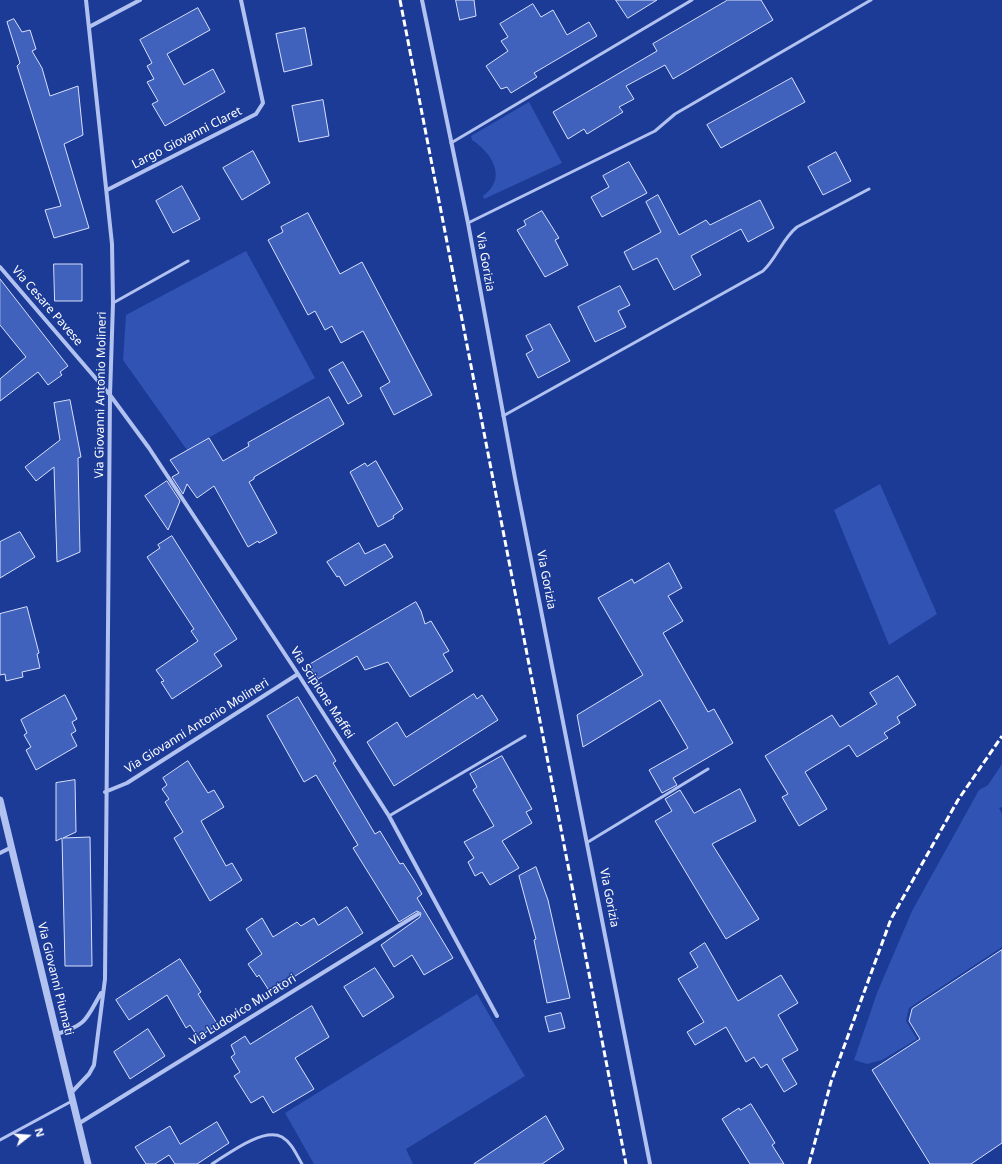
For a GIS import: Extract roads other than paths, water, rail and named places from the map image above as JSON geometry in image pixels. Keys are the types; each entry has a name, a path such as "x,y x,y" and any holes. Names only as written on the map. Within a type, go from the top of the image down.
{"street":[{"name":"Via Giovanni Antonio Molineri","path":"71,1093 89,1074 94,1065 102,991 105,979 105,792 110,395 113,303 112,244 86,0"},
{"path":"88,27 140,0"},
{"name":"Largo Giovanni Claret","path":"107,190 256,114 263,102 241,0"},
{"name":"Via Gorizia","path":"422,0 468,223 503,416 588,842 650,1164"},
{"name":"Via Cesare Pavese","path":"0,267 110,395"},
{"name":"Via Scipione Maffei","path":"110,395 149,448 298,674 389,816 497,1016"},
{"name":"Via Giovanni Antonio Molineri","path":"105,792 127,783 298,674"},
{"name":"Via Giovanni Piumati","path":"0,800 88,1164"},
{"path":"0,853 12,847"},
{"name":"Via Ludovico Muratori","path":"78,1124 418,914"},
{"name":"Via Giovanni Antonio Molineri","path":"57,1034 72,1030 84,1023 102,991"}],"lane":[{"path":"451,143 692,0"},
{"path":"468,223 656,131 675,114 871,0"},
{"path":"503,416 763,271 773,262 788,235 797,227 869,189"},
{"path":"113,303 188,261"},
{"path":"389,816 525,736"},
{"path":"588,842 708,769"},
{"path":"0,1140 73,1100"},
{"path":"212,1164 259,1137 270,1135 281,1137 292,1146 302,1164"}],"railway":[{"path":"400,0 626,1164"},
{"path":"809,1164 831,1082 891,919 958,800 1002,736"}]}
